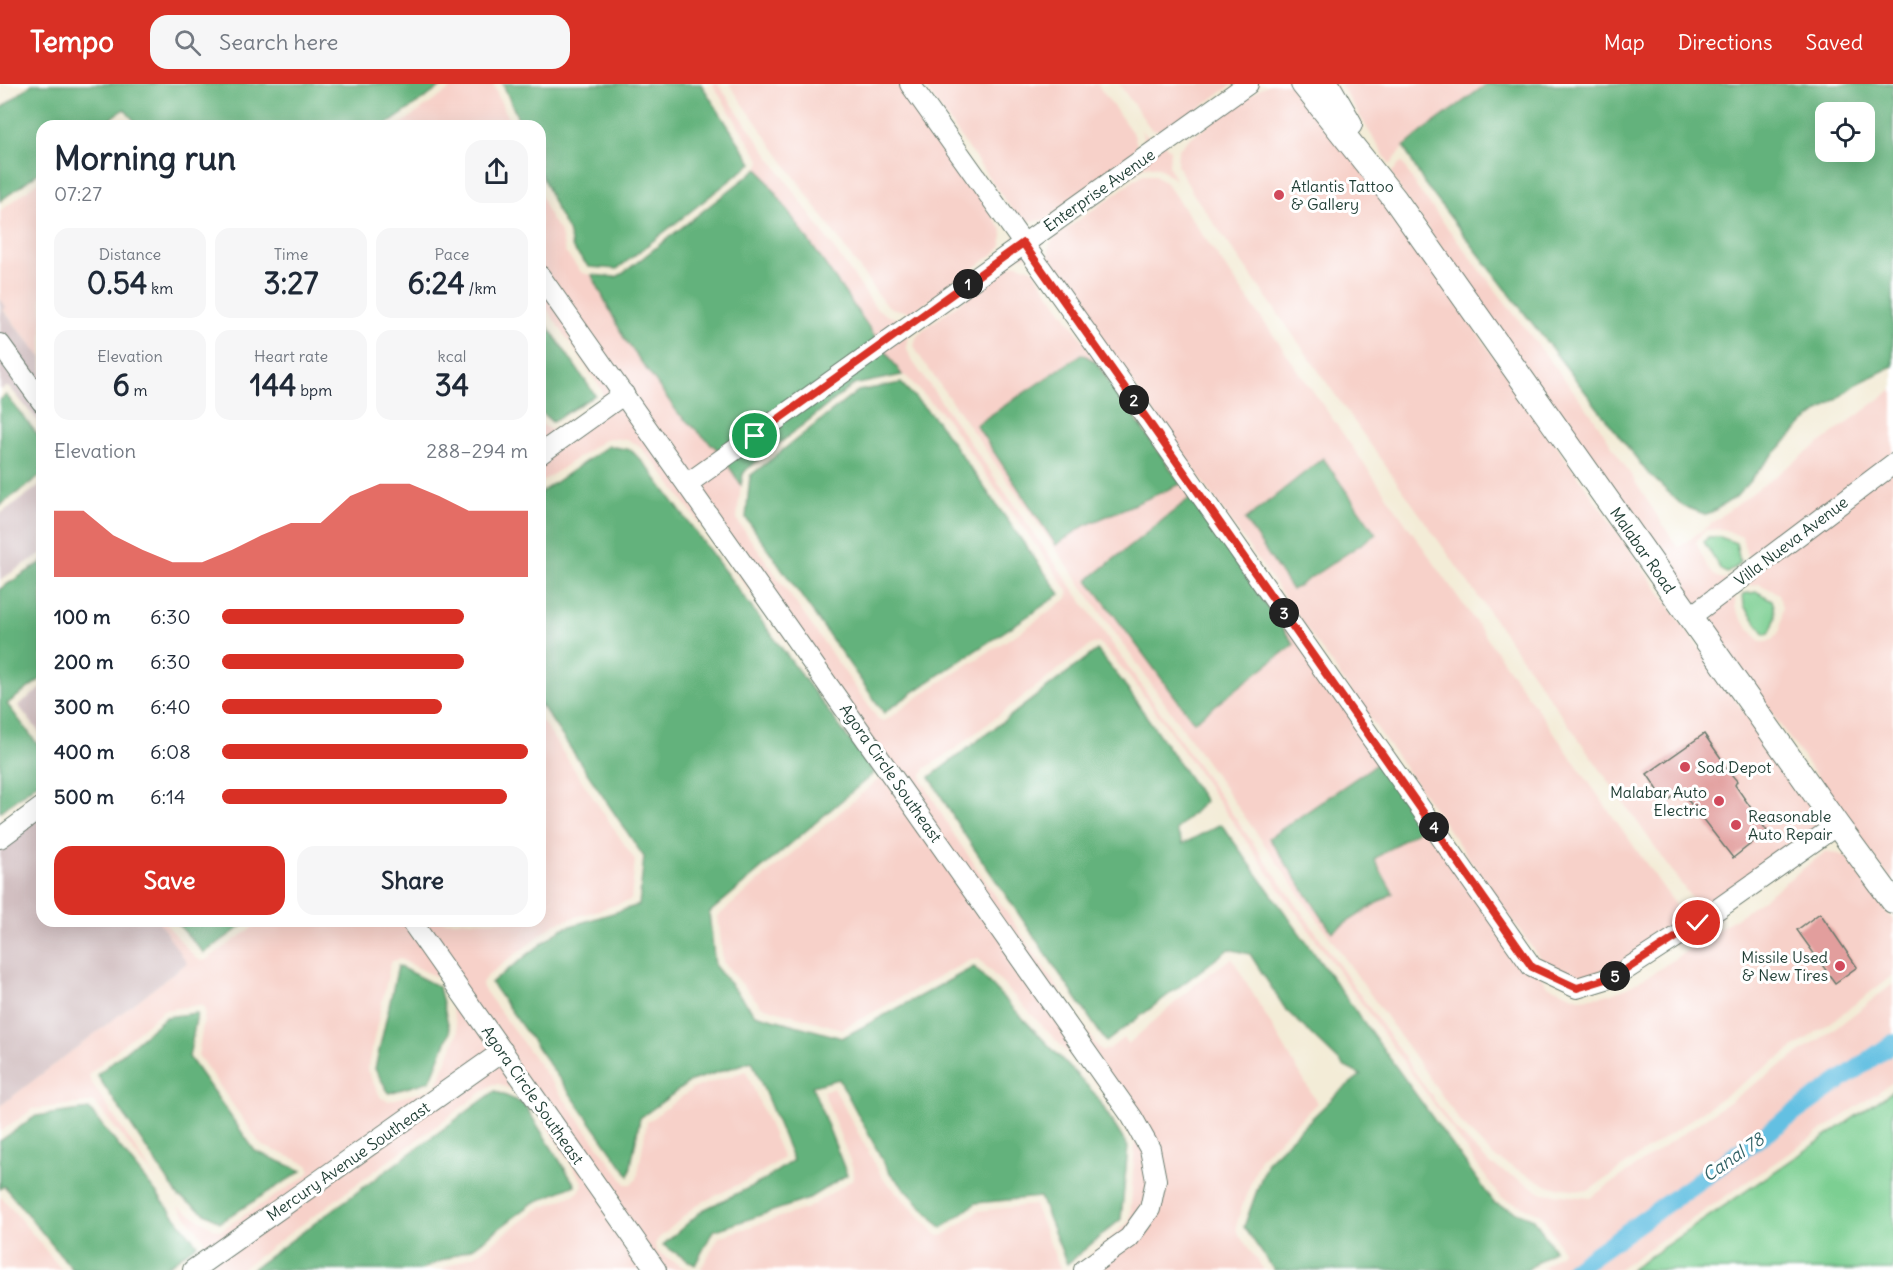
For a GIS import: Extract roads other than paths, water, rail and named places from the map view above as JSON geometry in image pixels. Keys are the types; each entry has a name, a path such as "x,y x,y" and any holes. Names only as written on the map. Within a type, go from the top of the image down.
{"main road":[{"name":"Malabar Road","path":"1303,84 1394,198 1893,901"},
{"name":"Malabar Road","path":"1327,84 1394,198"}],"street":[{"path":"910,84 1532,967 1577,988 1616,976 1698,923 1837,825"},
{"name":"Enterprise Avenue","path":"687,484 1248,84"},
{"name":"Agora Circle Southeast","path":"546,284 1132,1116 1150,1149 1156,1180 1149,1209 1129,1238 1084,1270"},
{"path":"0,344 36,394"},
{"path":"546,449 624,394"},
{"name":"Villa Nueva Avenue","path":"1690,617 1893,464"},
{"path":"0,838 36,811"},
{"name":"Agora Circle Southeast","path":"415,927 656,1270"},
{"name":"Mercury Avenue Southeast","path":"193,1270 502,1051"}],"waterway":[{"name":"Canal 78","path":"1573,1270 1893,1043"}],"place":[{"name":"Atlantis Tattoo & Gallery","path":"1279,195"},
{"name":"Sod Depot","path":"1685,767"},
{"name":"Malabar Auto Electric","path":"1719,801"},
{"name":"Reasonable Auto Repair","path":"1736,825"},
{"name":"Missile Used & New Tires","path":"1840,966"}]}
